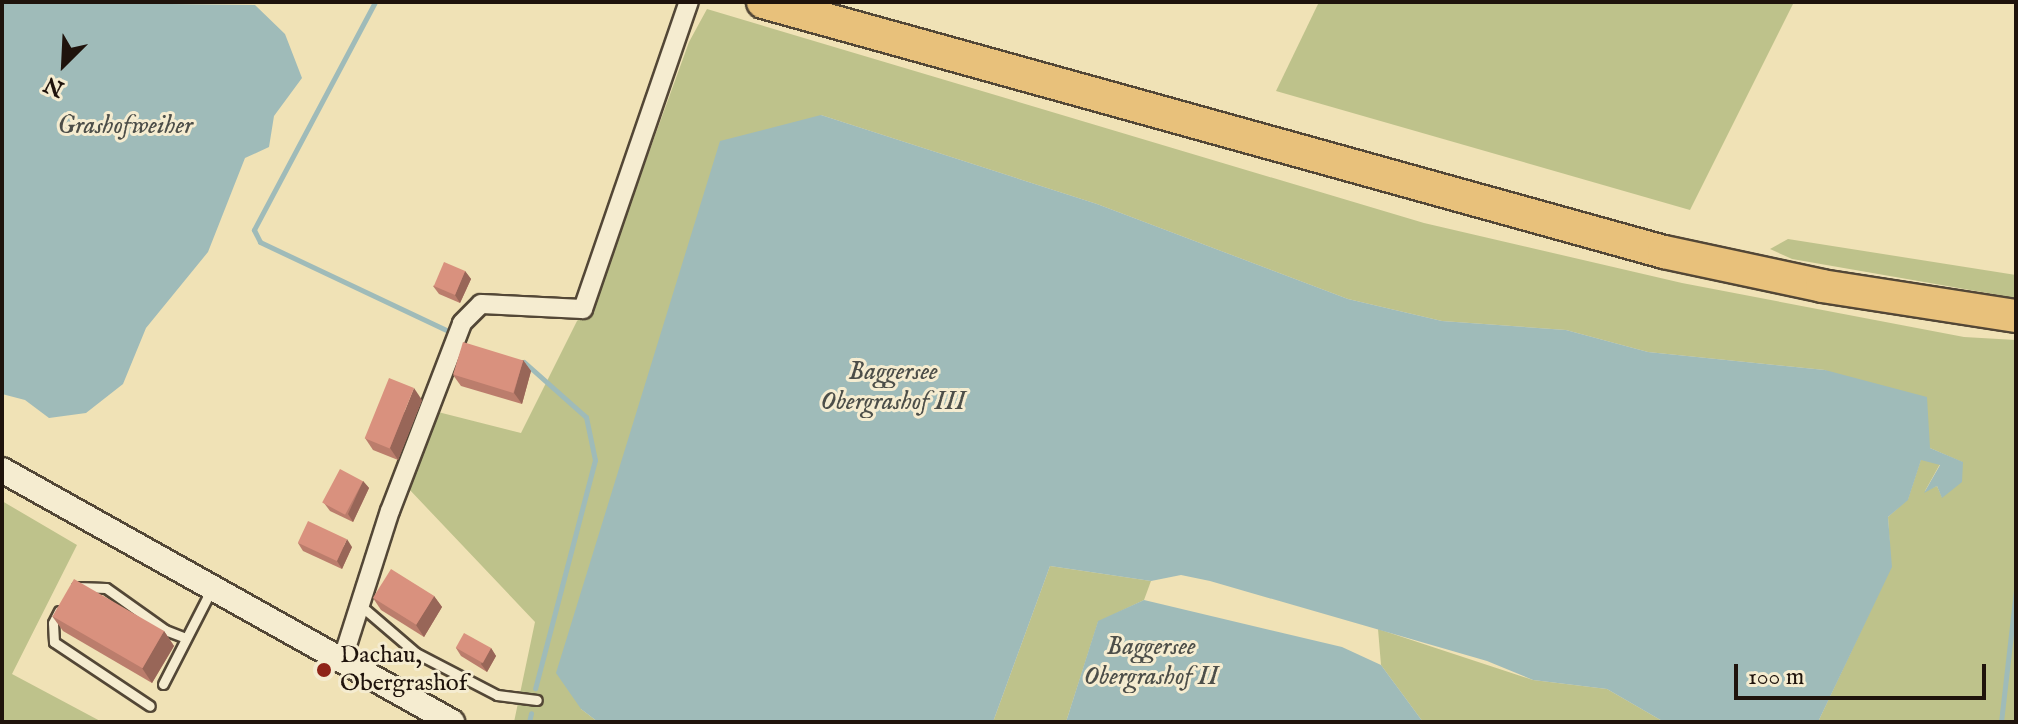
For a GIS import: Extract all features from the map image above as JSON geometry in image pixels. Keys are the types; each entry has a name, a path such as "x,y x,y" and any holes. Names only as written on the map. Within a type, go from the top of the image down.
{"highway":[{"path":"763,2 1664,252 1822,286 2016,316"}],"main road":[{"path":"2,470 342,661 417,712 452,722"}],"street":[{"path":"342,661 358,603 462,323 481,304 583,309 689,2"}],"lane":[{"path":"150,706 54,642 53,623 67,597 86,585 106,588 165,630 186,638"},
{"path":"163,684 212,588"},
{"path":"358,603 416,653 497,695 537,700"}],"green space":[{"path":"1319,2 1794,2 1690,210 1276,91"},
{"path":"707,9 1424,223 1682,283 1964,337 2016,340 2016,722 1818,722 1891,567 1888,517 1908,499 1921,459 1940,464 1925,491 1937,486 1942,497 1962,462 1930,448 1825,370 1648,352 1566,330 1442,321 1348,299 1097,204 821,115 581,709 598,722 514,722 535,622 408,488 438,412 521,433 577,321 594,304 689,42"},
{"path":"1788,239 2016,275 2016,298 1792,259 1770,249"},
{"path":"2,501 77,545 12,674 102,722 2,722"},
{"path":"1050,566 1151,581 1144,600 1098,622 1066,722 993,722"},
{"path":"1378,629 1533,680 1607,689 1664,722 1423,722 1381,665"}],"water":[{"name":"Grashofweiher","path":"2,2 255,5 285,34 302,78 274,116 269,147 245,158 208,252 146,328 123,384 86,413 49,418 25,400 2,394"},
{"name":"Baggersee Obergrashof III","path":"821,115 1097,204 1348,299 1442,321 1566,330 1648,352 1825,370 1927,397 1930,448 1963,462 1962,482 1942,498 1937,486 1924,493 1940,465 1921,460 1908,500 1888,517 1892,567 1818,722 1664,722 1607,689 1533,680 1487,661 1210,581 1181,575 1151,581 1050,566 993,722 598,722 581,709 556,673 720,141"},
{"name":"Baggersee Obergrashof II","path":"1144,600 1342,647 1381,665 1423,722 1066,722 1098,621"}],"building":[{"path":"444,262 465,271 455,295 434,286"},
{"path":"463,342 523,360 513,393 453,375"},
{"path":"389,378 414,388 390,448 365,438"},
{"path":"340,469 363,481 345,515 322,503"},
{"path":"308,521 347,539 337,561 298,543"},
{"path":"391,569 434,596 416,625 373,598"},
{"path":"74,579 164,631 143,668 52,616"},
{"path":"464,633 491,648 483,663 456,648"}],"waterway":[{"path":"375,2 254,230 260,242 446,330"},
{"path":"524,362 586,417 595,460 535,688"},
{"path":"2001,722 2016,591"},
{"path":"529,722 531,713"}],"place":[{"name":"Dachau, Obergrashof","path":"324,670"}]}
